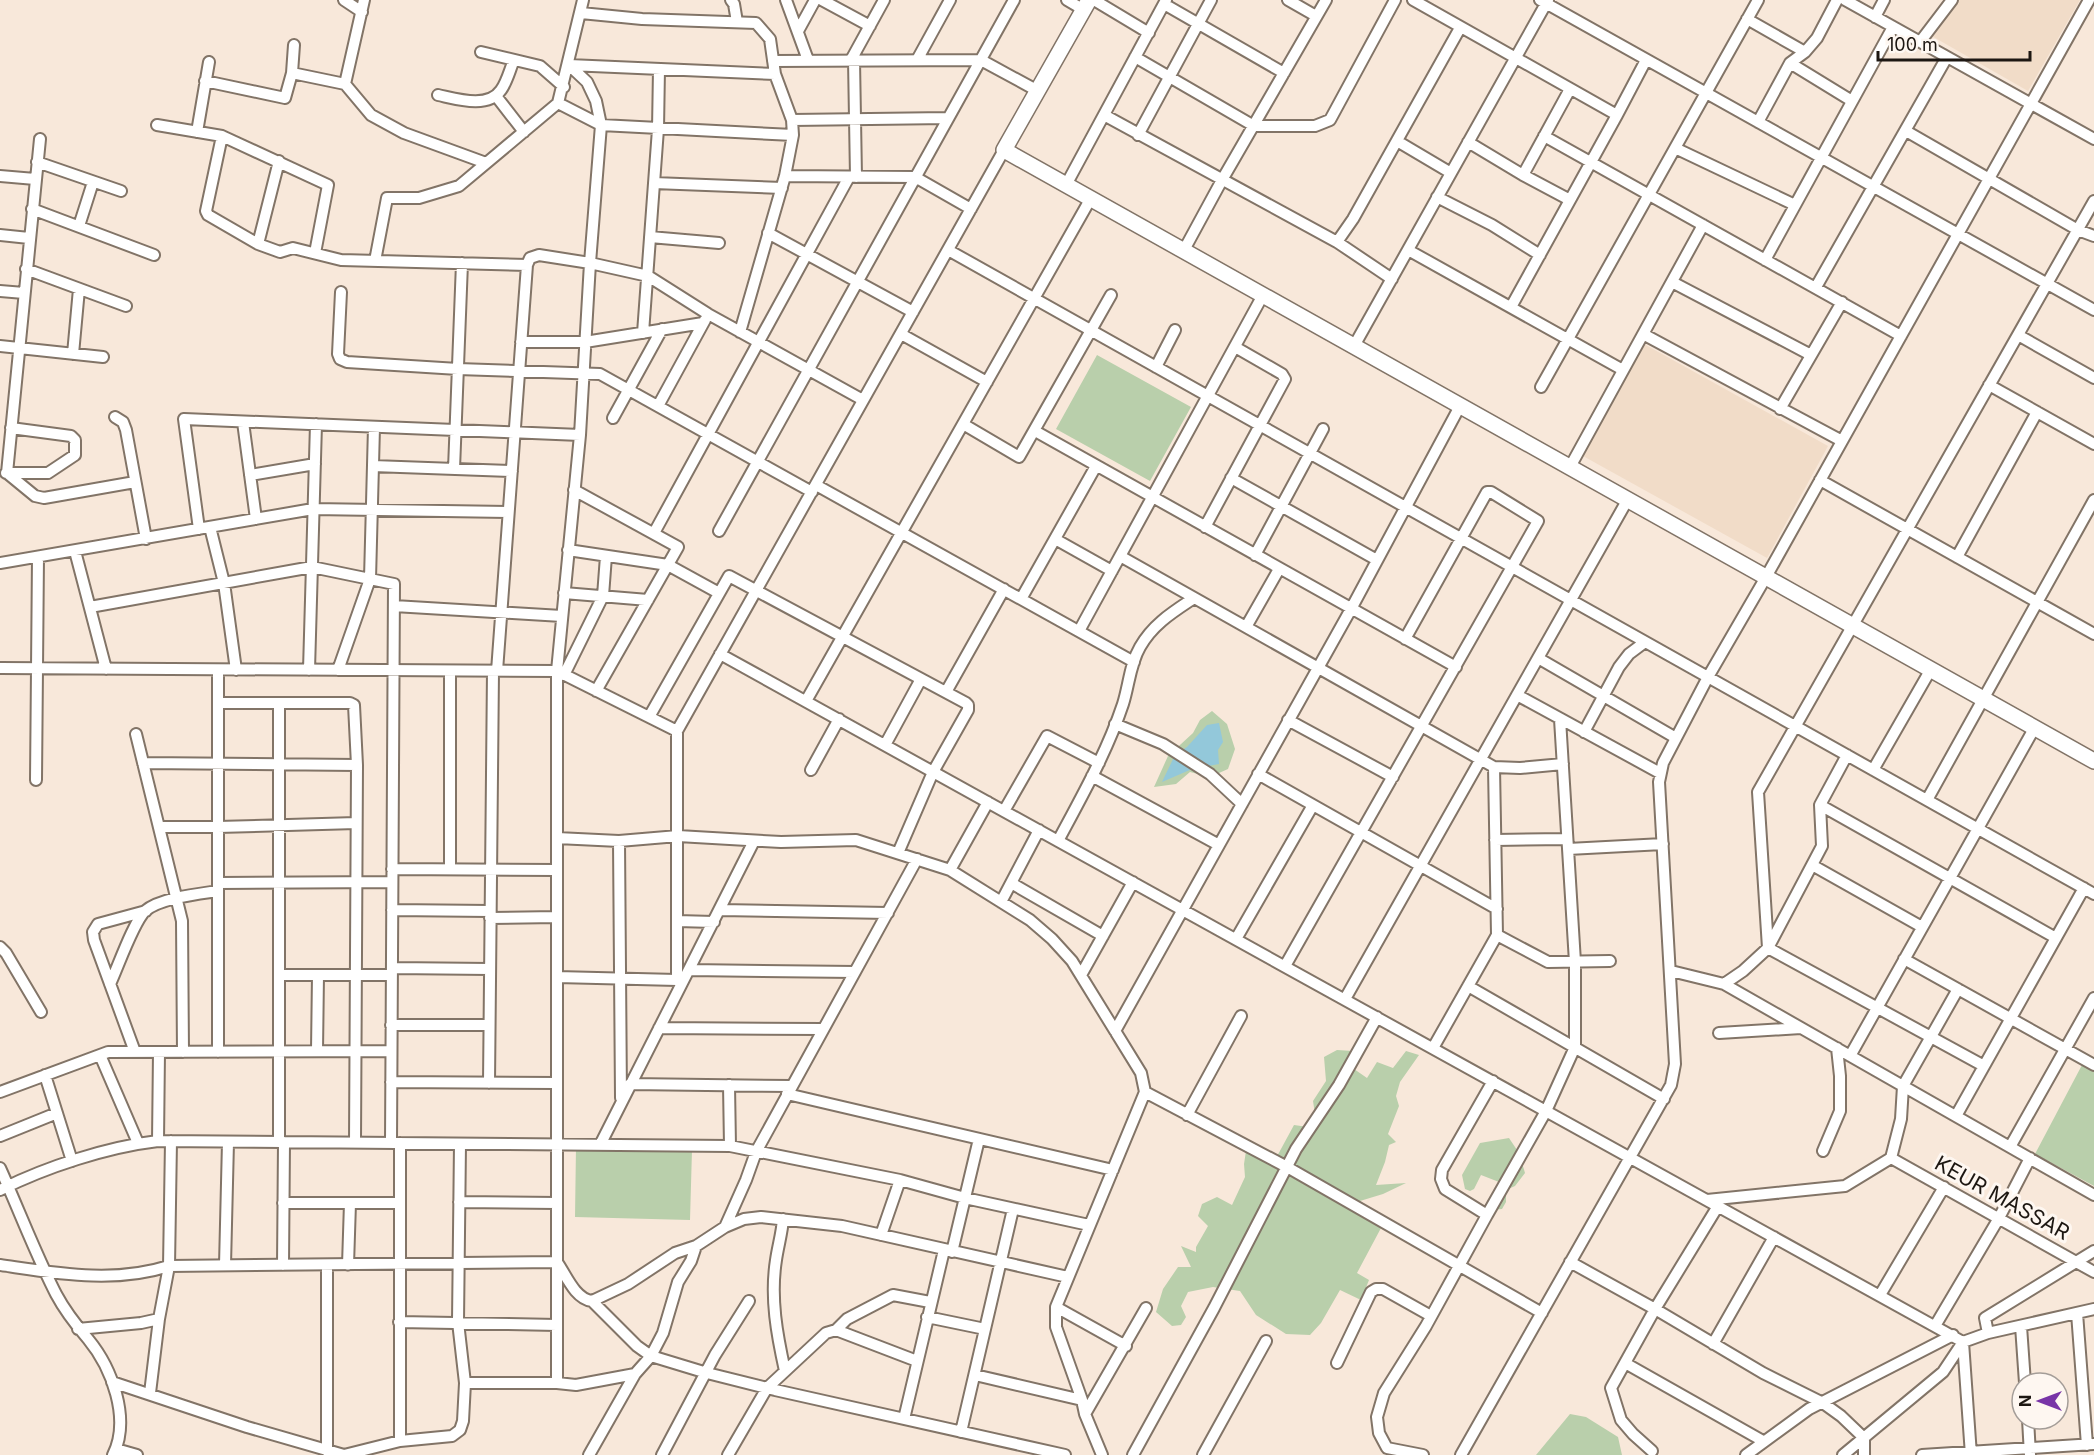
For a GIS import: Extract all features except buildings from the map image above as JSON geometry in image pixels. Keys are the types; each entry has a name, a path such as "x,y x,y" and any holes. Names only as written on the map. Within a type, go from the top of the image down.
{"street":[{"path":"344,0 362,12"},
{"path":"345,84 364,0"},
{"path":"375,261 387,198 419,198 459,186 558,103 564,87 583,0"},
{"path":"731,0 734,4 737,22"},
{"path":"786,0 808,60"},
{"path":"798,31 815,0"},
{"path":"822,0 870,26"},
{"path":"654,533 807,254 853,177 855,120 852,60 884,0"},
{"path":"916,60 950,0"},
{"path":"719,531 1014,0"},
{"path":"1067,0 1089,3 1149,33"},
{"path":"1138,135 1210,0"},
{"path":"1287,0 1317,16"},
{"path":"1184,250 1326,0"},
{"path":"1135,57 1254,126 1316,126 1330,120 1395,0"},
{"path":"1413,0 1617,115"},
{"path":"1541,387 1758,0"},
{"path":"1758,122 1790,63 1805,52 1817,38 1837,0"},
{"path":"1845,0 2094,139"},
{"path":"1875,17 1884,0"},
{"path":"1920,42 1952,0"},
{"path":"1461,1455 1671,1085 1675,1064 1660,773 1708,677 2089,0"},
{"path":"1354,346 1545,1 1646,60 2094,310"},
{"path":"1066,184 1165,2 1284,72"},
{"path":"680,981 677,921 677,731 1089,3"},
{"path":"580,13 642,19 756,23 770,39 775,74 792,120 793,135 782,188 740,332"},
{"path":"1747,19 1805,52"},
{"path":"1765,260 1893,27"},
{"path":"1337,242 1353,219 1460,28"},
{"path":"205,81 285,98 292,73 294,45"},
{"path":"481,52 540,66 564,87"},
{"path":"1816,287 1947,57"},
{"path":"438,95 481,101 496,96 502,89 514,60"},
{"path":"773,61 981,60 1038,91"},
{"path":"1510,308 1646,60"},
{"path":"197,132 209,62"},
{"path":"1790,63 1852,101"},
{"path":"569,65 775,74"},
{"path":"557,1383 557,838 562,616 580,435 601,125 596,101 587,82 569,65"},
{"path":"643,333 658,129 659,69"},
{"path":"292,73 345,84 371,115 404,133 486,163"},
{"path":"1522,175 1570,89"},
{"path":"496,96 524,132"},
{"path":"558,103 601,125 793,135"},
{"path":"1104,115 1337,242 1392,279"},
{"path":"792,120 948,118"},
{"path":"157,125 222,136 328,185 315,253"},
{"path":"1906,131 2078,230 2094,236"},
{"path":"222,136 206,211 208,215 258,244 280,252 293,248 341,260 527,265"},
{"path":"1544,136 1901,336"},
{"path":"3,472 11,428 40,139"},
{"path":"1397,141 1451,172"},
{"path":"1468,142 1522,175 1570,200"},
{"path":"1675,147 1795,204"},
{"path":"1005,150 2094,761"},
{"path":"258,244 279,161"},
{"path":"37,162 121,191"},
{"path":"0,176 35,179"},
{"path":"785,176 915,177 971,208"},
{"path":"79,226 93,182"},
{"path":"654,183 782,188"},
{"path":"1437,197 1491,225 1540,255"},
{"path":"806,701 1091,198"},
{"path":"1768,948 1758,792 2094,201"},
{"path":"32,208 154,255"},
{"path":"1570,467 1703,225"},
{"path":"768,233 913,312"},
{"path":"0,235 29,238"},
{"path":"650,237 719,243"},
{"path":"948,250 2094,894"},
{"path":"1408,250 1623,370"},
{"path":"489,1083 495,671 527,265 530,258 539,255 648,276 706,318 740,332 863,400"},
{"path":"454,469 462,263"},
{"path":"26,269 126,306"},
{"path":"1672,282 1811,355"},
{"path":"73,354 80,289"},
{"path":"0,291 24,293"},
{"path":"341,292 338,354 340,359 347,362 458,369 600,374 758,461 902,533 1134,663"},
{"path":"963,424 1019,457 1111,295"},
{"path":"1079,631 1263,295"},
{"path":"1780,409 1842,302"},
{"path":"521,342 585,342 643,333 706,318"},
{"path":"658,406 706,318"},
{"path":"613,418 662,329"},
{"path":"1156,367 1175,330"},
{"path":"901,334 987,382"},
{"path":"1643,334 1842,441"},
{"path":"2018,334 2094,378"},
{"path":"0,346 104,357"},
{"path":"1204,527 1285,379 1282,374 1235,347"},
{"path":"1989,385 2094,444"},
{"path":"1115,1031 1407,508 1460,406"},
{"path":"1957,557 2037,412"},
{"path":"115,417 123,422 126,430 146,539"},
{"path":"236,670 224,583 205,528 184,419 580,435"},
{"path":"243,422 256,519"},
{"path":"309,670 316,424"},
{"path":"338,670 370,579 374,427"},
{"path":"3,472 48,473 75,455 75,440 71,436 11,428"},
{"path":"1255,555 1323,429"},
{"path":"1035,431 1456,667"},
{"path":"250,475 315,464"},
{"path":"373,466 512,471"},
{"path":"1022,599 1096,466"},
{"path":"3,472 35,496 44,498 135,482"},
{"path":"1231,478 1377,560"},
{"path":"1820,480 2094,634"},
{"path":"574,490 678,547 596,691"},
{"path":"1285,966 1538,521 1491,492 1487,492 1405,639"},
{"path":"1345,999 1628,499"},
{"path":"1927,801 2094,500"},
{"path":"0,564 313,509 508,512"},
{"path":"1055,539 1112,571"},
{"path":"568,550 668,565 719,593"},
{"path":"75,551 106,669"},
{"path":"561,673 603,596 606,556"},
{"path":"1120,556 1494,766 1520,768 1563,764"},
{"path":"36,780 38,557"},
{"path":"90,607 312,567 394,584 391,1082 400,1203 400,1441"},
{"path":"1246,627 1279,569"},
{"path":"649,717 729,576 946,692 966,703 968,710 933,772 897,853"},
{"path":"946,692 1005,589"},
{"path":"564,593 648,600"},
{"path":"1058,841 1099,763 1124,703 1140,646 1161,620 1194,598"},
{"path":"394,606 562,616"},
{"path":"1584,732 1619,667 1629,654 1645,642"},
{"path":"720,654 1963,1342"},
{"path":"1538,658 1676,738"},
{"path":"0,668 561,673 677,731"},
{"path":"1873,770 1931,669"},
{"path":"218,670 218,1052"},
{"path":"450,671 450,869"},
{"path":"885,745 921,679"},
{"path":"1516,695 1660,773"},
{"path":"218,703 350,703 354,705 357,765 355,1143"},
{"path":"279,704 279,1052 283,1265"},
{"path":"1423,1455 1387,1448 1378,1434 1377,1417 1384,1393 1431,1316 1546,1111 1575,1047 1575,962 1560,719"},
{"path":"811,770 839,720"},
{"path":"1288,720 1393,777"},
{"path":"1115,724 1163,744 1210,774 1242,804"},
{"path":"1850,1056 2035,728"},
{"path":"136,734 182,921 183,1052"},
{"path":"1004,811 1047,736 1099,763"},
{"path":"1724,984 1743,971 1768,948 1822,846 1820,805 1847,755"},
{"path":"143,763 357,765"},
{"path":"1433,1048 1497,935 1494,766"},
{"path":"1258,774 1497,909"},
{"path":"1092,776 1219,845"},
{"path":"950,870 988,802"},
{"path":"1236,939 1313,805"},
{"path":"1820,805 2056,938"},
{"path":"159,827 356,823"},
{"path":"1001,902 1039,830"},
{"path":"557,838 619,841 678,836 754,841 856,840 950,870 1030,920 1072,961 1141,1073 1145,1092 1056,1307 1056,1328 1085,1414 1102,1455"},
{"path":"1495,840 1568,844 1663,843"},
{"path":"619,841 621,1102"},
{"path":"600,1145 680,981 689,970 754,841"},
{"path":"725,1227 756,1152 917,859"},
{"path":"1812,865 1922,927"},
{"path":"392,869 557,870"},
{"path":"135,1052 94,940 94,928 98,924 146,911 176,898 218,887 392,882"},
{"path":"1081,975 1133,882"},
{"path":"1011,883 1103,936"},
{"path":"1956,1116 2084,888"},
{"path":"392,910 557,916"},
{"path":"720,910 888,912"},
{"path":"110,984 136,927 146,911"},
{"path":"677,921 714,922"},
{"path":"1497,935 1548,962 1611,961"},
{"path":"0,947 6,953 41,1012"},
{"path":"1768,948 1984,1066"},
{"path":"1904,959 2094,1065"},
{"path":"279,975 356,975 392,971 490,969"},
{"path":"689,970 855,972"},
{"path":"1671,971 1724,984 2094,1195"},
{"path":"317,1051 318,975"},
{"path":"557,977 680,981"},
{"path":"1468,986 1664,1099"},
{"path":"1707,1200 1845,1186 1891,1158 1901,1119 1903,1086 1958,989"},
{"path":"2010,1147 2094,998"},
{"path":"1187,1115 1241,1016"},
{"path":"1133,1455 1214,1308 1296,1149 1334,1093 1377,1017"},
{"path":"392,1024 489,1025"},
{"path":"659,1028 823,1029"},
{"path":"1719,1033 1801,1028"},
{"path":"1823,1151 1840,1111 1837,1048"},
{"path":"0,1092 108,1052 391,1051"},
{"path":"158,1141 159,1052"},
{"path":"100,1055 138,1143"},
{"path":"45,1075 72,1161"},
{"path":"1486,1215 1445,1189 1441,1179 1442,1170 1493,1081"},
{"path":"391,1082 557,1083"},
{"path":"630,1084 729,1085 790,1090 1113,1170"},
{"path":"729,1085 729,1146"},
{"path":"1145,1092 1287,1167 1542,1312"},
{"path":"0,1136 57,1113"},
{"path":"904,1419 930,1302 965,1198 979,1138"},
{"path":"4,1188 72,1161 129,1144 158,1141 729,1146 900,1180 965,1198 1089,1225"},
{"path":"150,1393 159,1319 169,1266 171,1141"},
{"path":"225,1265 228,1142"},
{"path":"112,1382 247,1427 343,1455 400,1441 452,1436 460,1430 463,1422 465,1383 458,1322 460,1144"},
{"name":"KEUR MASSAR","path":"1891,1158 2094,1272"},
{"path":"1935,1326 1999,1218 2030,1158"},
{"path":"0,1168 4,1188 57,1296 78,1329 89,1339 112,1382 120,1422 115,1452 137,1455"},
{"path":"880,1235 900,1180"},
{"path":"1880,1296 1944,1187"},
{"path":"459,1202 557,1203"},
{"path":"283,1203 400,1203"},
{"path":"348,1265 350,1203"},
{"path":"1652,1450 1621,1420 1611,1388 1655,1309 1718,1206"},
{"path":"962,1432 1014,1209"},
{"path":"557,1262 579,1295 585,1300 591,1300 628,1284 675,1253 696,1246 725,1227 744,1219 760,1217 842,1227 1068,1277"},
{"path":"783,1219 776,1261 775,1317 784,1371"},
{"path":"1713,1344 1774,1237"},
{"path":"589,1455 635,1374 651,1356 663,1333 678,1282 692,1261 696,1246"},
{"path":"1988,1333 1985,1318 2094,1251"},
{"path":"0,1265 71,1276 132,1274 169,1266 557,1262"},
{"path":"1570,1262 1763,1373 1823,1403 1864,1438 1864,1455"},
{"path":"327,1265 327,1451"},
{"path":"1337,1363 1371,1292 1376,1289 1383,1288 1431,1316"},
{"path":"728,1455 767,1388 826,1333 836,1330 847,1319 893,1295 930,1302"},
{"path":"591,1300 637,1346 651,1356 767,1388 1065,1455"},
{"path":"662,1455 748,1301"},
{"path":"1056,1307 1126,1346"},
{"path":"1085,1414 1146,1308"},
{"path":"1843,1455 1942,1372 1963,1342 1988,1333 2094,1309"},
{"path":"1922,1455 2030,1452 2090,1444 2077,1313"},
{"path":"927,1317 986,1329"},
{"path":"78,1329 159,1319"},
{"path":"399,1322 557,1325"},
{"path":"2021,1326 2024,1371"},
{"path":"836,1330 917,1361"},
{"path":"1746,1455 1809,1409 1953,1335"},
{"path":"1203,1455 1266,1341"},
{"path":"1963,1342 1971,1453"},
{"path":"1624,1363 1763,1441"},
{"path":"465,1383 587,1384 635,1374"},
{"path":"975,1375 1082,1400"},
{"path":"2029,1431 2030,1452"}],"shaded area":[{"path":"1949,0 2080,0 2028,91 1930,35"},
{"path":"1644,344 1828,446 1767,558 1583,456"}],"green space":[{"path":"1097,355 1191,407 1150,481 1056,429"},
{"path":"1212,711 1227,724 1235,749 1228,769 1210,777 1190,772 1176,784 1154,787 1168,756 1193,733 1200,720"},
{"path":"1337,1050 1353,1051 1354,1069 1367,1078 1377,1062 1393,1068 1406,1051 1419,1055 1400,1082 1396,1096 1399,1106 1388,1134 1396,1142 1389,1145 1376,1185 1406,1183 1383,1194 1360,1201 1390,1220 1407,1235 1381,1228 1357,1273 1369,1280 1361,1300 1340,1290 1321,1323 1310,1335 1286,1334 1256,1315 1240,1291 1213,1287 1188,1292 1181,1306 1186,1317 1181,1325 1172,1326 1156,1312 1163,1289 1178,1267 1191,1267 1181,1246 1196,1252 1196,1247 1208,1226 1198,1216 1202,1204 1217,1197 1232,1205 1245,1177 1246,1151 1275,1160 1294,1125 1308,1127 1315,1114 1313,1101 1326,1081 1324,1057"},
{"path":"2082,1065 2094,1072 2094,1186 2035,1154"},
{"path":"1509,1138 1519,1153 1525,1173 1515,1186 1506,1190 1506,1202 1502,1209 1491,1210 1499,1191 1499,1182 1481,1175 1474,1189 1470,1191 1465,1189 1462,1175 1480,1143"},
{"path":"576,1147 692,1150 690,1220 575,1217"},
{"path":"1570,1414 1586,1417 1618,1437 1622,1455 1536,1455"}],"water":[{"path":"1219,723 1223,742 1218,750 1219,764 1192,769 1162,782 1175,755 1187,747 1207,725"}]}
